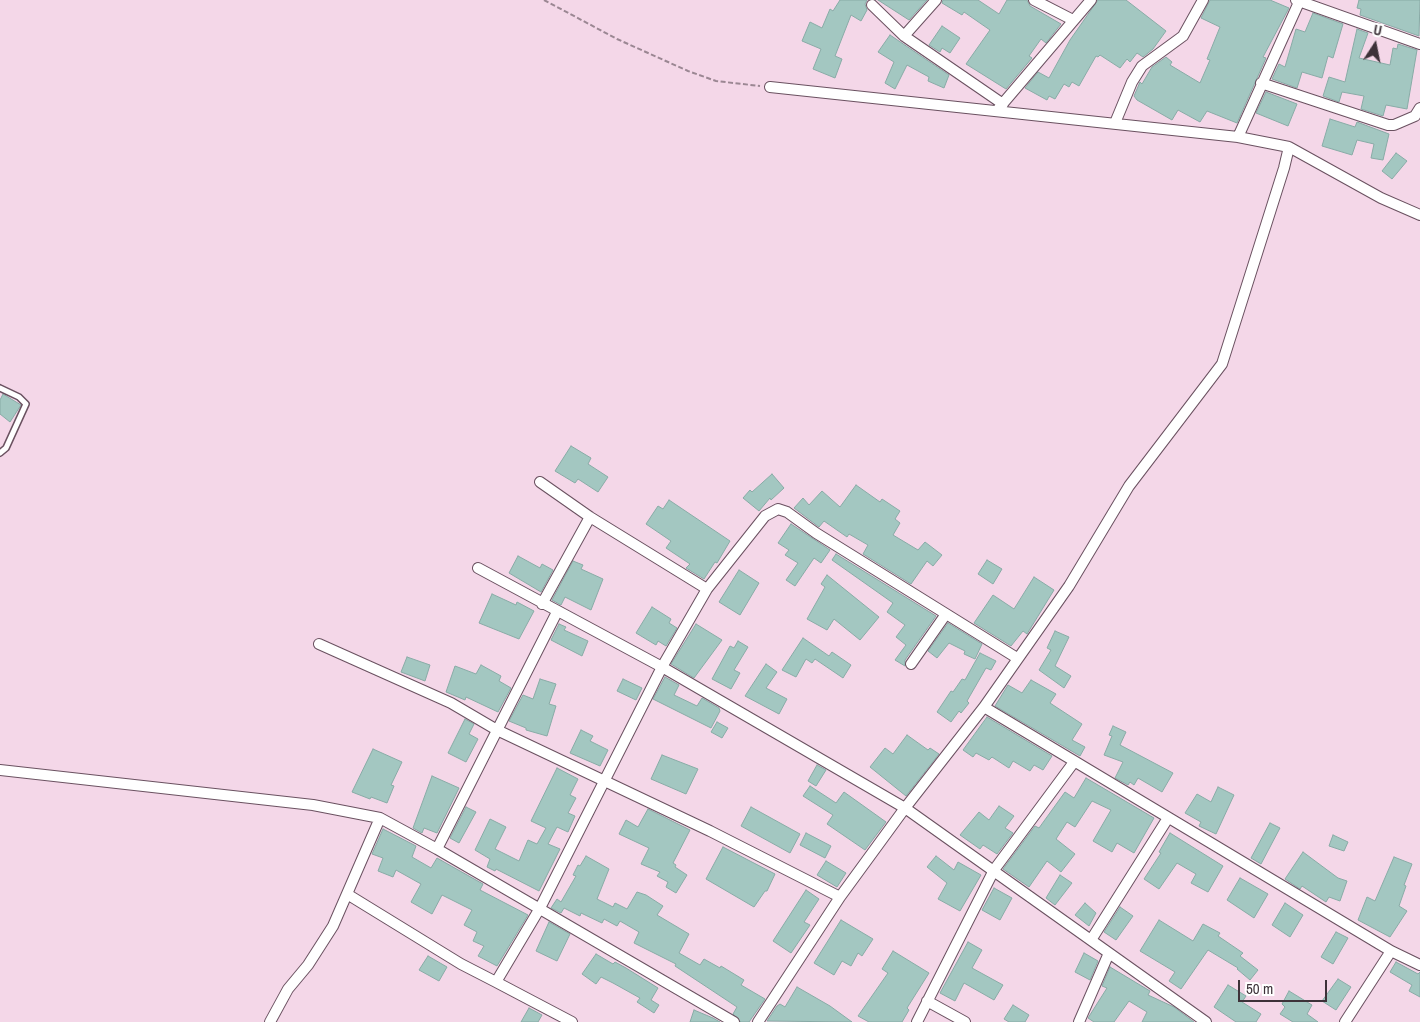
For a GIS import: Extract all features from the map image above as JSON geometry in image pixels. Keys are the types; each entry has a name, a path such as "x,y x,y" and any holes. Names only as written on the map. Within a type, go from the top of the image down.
{"street":[{"path":"904,36 936,0"},
{"path":"1034,0 1073,20"},
{"path":"1000,107 1091,0"},
{"path":"1115,124 1132,82 1142,66 1183,36 1203,0"},
{"path":"1238,137 1298,0 1420,44"},
{"path":"872,5 904,36 1000,107"},
{"path":"1261,83 1388,125 1400,123 1418,114"},
{"path":"770,87 1000,107 1115,124 1238,137 1288,150 1420,216"},
{"path":"758,1022 840,897 904,808 984,707 1069,586 1129,486 1222,364 1288,150"},
{"path":"540,482 590,517 707,589"},
{"path":"496,982 540,908 662,667 707,589 765,516 778,509 787,512 816,533 1018,658"},
{"path":"542,604 590,517"},
{"path":"478,568 662,667 904,808 1206,1022"},
{"path":"437,849 557,612"},
{"path":"911,664 946,614"},
{"path":"319,644 419,688 497,730 604,780 840,897"},
{"path":"984,707 1392,951 1420,965"},
{"path":"917,1022 994,870 1074,762"},
{"path":"0,770 313,805 380,818 540,908 734,1022"},
{"path":"270,1022 288,989 308,965 333,926 380,818"},
{"path":"1091,940 1168,818"},
{"path":"347,894 461,964 572,1022"},
{"path":"1345,1022 1392,951"},
{"path":"1079,1022 1109,953"},
{"path":"928,1001 965,1022"}],"lane":[{"path":"0,388 26,404 6,448 0,453"}],"path":[{"path":"544,0 617,39 688,71 716,81 770,87"}],"building":[{"path":"840,0 867,0 865,4 867,10 861,21 851,15 835,56 842,59 835,78 813,69 821,49 802,41 810,22 822,28 830,9 833,11"},
{"path":"878,0 927,0 909,20"},
{"path":"943,0 978,0 999,14 1007,0 1027,0 1030,6 1061,24 1046,43 1041,39 1029,56 1032,58 1006,89 966,64 990,30 964,12 962,15 942,3"},
{"path":"1098,0 1126,0 1166,31 1153,49 1143,57 1137,53 1130,62 1127,59 1120,68 1100,55 1096,56 1079,86 1072,82 1069,87 1064,84 1055,99 1049,96 1047,100 1025,88 1038,72 1049,78 1070,40"},
{"path":"1210,0 1270,0 1289,8 1263,57 1266,58 1237,123 1207,111 1200,122 1178,110 1172,120 1137,100 1134,96 1140,82 1142,84 1152,67 1166,57 1172,62 1170,65 1200,83 1210,60 1207,59 1220,27 1201,18"},
{"path":"1359,0 1420,0 1419,36 1360,15 1361,9 1357,8"},
{"path":"1313,13 1343,24 1333,58 1328,56 1322,78 1302,72 1297,88 1272,79 1279,64 1285,67 1296,29 1305,32"},
{"path":"942,26 960,38 950,53 942,48 940,52 929,45"},
{"path":"1357,29 1368,33 1359,58 1390,65 1393,48 1397,49 1398,44 1417,50 1407,109 1386,105 1383,116 1361,109 1364,96 1342,92 1339,102 1323,96 1329,77 1345,82"},
{"path":"890,35 949,75 944,88 928,81 929,77 907,65 895,89 885,83 894,62 878,52"},
{"path":"1266,92 1297,104 1288,126 1256,113"},
{"path":"1330,119 1355,127 1357,122 1389,134 1383,160 1371,158 1374,144 1357,140 1352,155 1322,146"},
{"path":"1396,153 1407,161 1392,179 1382,171"},
{"path":"3,394 21,405 10,422 0,414 0,400"},
{"path":"571,446 591,458 588,464 608,477 598,492 578,479 575,483 555,471"},
{"path":"772,474 784,488 771,500 770,498 759,511 743,498 750,490 752,492"},
{"path":"856,485 880,502 882,499 900,511 895,519 900,523 893,535 918,550 925,542 942,555 933,566 927,561 911,584 863,554 868,545 849,534 847,537 824,521 819,527 794,508 803,498 809,505 822,491 840,507"},
{"path":"669,500 730,541 717,563 715,562 704,579 686,568 690,564 666,548 671,541 646,524 658,506 663,509"},
{"path":"791,524 830,550 821,563 814,558 795,586 786,580 798,563 785,555 789,550 778,543"},
{"path":"836,554 936,616 905,660 905,666 895,660 906,645 896,637 905,625 887,612 893,603 832,560"},
{"path":"518,556 540,568 542,564 553,570 541,592 509,573"},
{"path":"987,560 1002,569 993,584 978,574"},
{"path":"573,561 583,565 581,569 603,579 591,610 565,597 561,605 552,600"},
{"path":"739,570 759,583 740,615 719,602"},
{"path":"827,575 879,617 860,640 834,619 827,630 807,619 825,587 821,584"},
{"path":"1034,577 1054,590 1027,634 1023,631 1011,646 974,623 993,595 1014,609"},
{"path":"492,594 516,605 517,602 534,611 519,639 479,623"},
{"path":"652,607 671,619 669,623 677,628 666,646 658,641 656,645 636,633"},
{"path":"948,623 982,644 975,659 964,654 965,651 949,643 937,658 928,651"},
{"path":"559,624 566,627 564,630 588,641 582,656 551,640"},
{"path":"696,624 722,640 694,678 671,664"},
{"path":"1055,631 1069,637 1055,666 1071,676 1064,688 1039,670 1051,650 1047,648"},
{"path":"803,638 829,656 832,652 851,665 843,678 815,659 812,663 806,659 796,677 782,670"},
{"path":"738,641 748,647 734,670 740,673 731,689 712,679 730,646 734,648"},
{"path":"980,653 996,661 991,670 986,668 967,701 969,703 961,713 959,711 951,722 937,712 951,691 953,692 962,679 965,680"},
{"path":"407,657 430,665 425,681 401,672"},
{"path":"766,664 777,672 766,688 787,699 779,714 745,696"},
{"path":"481,665 501,676 499,681 511,688 498,712 466,697 465,700 446,692 455,666 476,674"},
{"path":"665,677 679,685 674,695 697,706 702,698 719,708 720,711 711,728 653,699"},
{"path":"540,679 556,684 549,704 556,706 547,736 526,730 526,728 509,721 523,695 533,699"},
{"path":"623,679 642,688 636,700 617,691"},
{"path":"1031,680 1056,694 1050,703 1082,724 1072,740 1085,747 1080,756 995,706 1008,685 1022,693"},
{"path":"987,717 1052,756 1043,770 1034,765 1030,771 1013,761 1009,768 992,757 989,760 976,753 973,757 963,750"},
{"path":"465,719 474,724 469,734 478,739 466,762 448,753"},
{"path":"717,722 728,728 722,738 711,732"},
{"path":"1113,726 1126,732 1120,745 1173,773 1162,792 1138,778 1134,785 1130,782 1128,785 1115,778 1123,762 1104,755 1112,736 1109,735"},
{"path":"581,730 593,736 590,741 608,750 600,766 570,753"},
{"path":"907,735 928,750 930,748 939,754 906,796 870,767 885,748 893,754"},
{"path":"373,749 402,762 391,785 394,786 387,803 352,792"},
{"path":"662,755 698,769 686,794 651,779"},
{"path":"817,765 826,770 816,786 808,781"},
{"path":"557,768 578,779 570,795 576,798 568,813 575,816 568,832 557,827 548,844 560,849 539,891 496,869 495,871 487,867 490,859 475,850 490,819 506,827 495,849 519,861 528,840 537,844 546,828 531,821"},
{"path":"432,776 459,788 437,833 424,828 422,833 413,828"},
{"path":"1086,778 1154,818 1134,853 1117,843 1112,852 1093,841 1111,810 1092,801 1075,827 1067,822 1056,839 1075,854 1061,872 1047,861 1029,887 1003,869 1035,826 1039,828 1065,792 1074,798"},
{"path":"810,786 836,803 844,792 886,822 865,850 827,824 833,815 803,796"},
{"path":"1218,787 1234,795 1216,834 1199,826 1201,822 1185,813 1197,794 1211,802"},
{"path":"999,806 1014,816 1005,828 1013,833 997,854 983,845 980,849 960,835 979,812 989,820"},
{"path":"466,807 476,812 459,843 450,838"},
{"path":"751,807 800,834 790,853 741,826"},
{"path":"648,809 690,830 673,863 676,865 675,867 687,875 676,893 666,887 668,882 657,876 660,872 641,864 649,848 619,834 626,820 638,827"},
{"path":"1270,823 1280,828 1261,864 1251,858"},
{"path":"383,829 416,846 412,857 431,868 437,858 483,884 480,890 528,915 497,966 478,956 484,946 473,941 477,932 464,925 472,910 442,895 432,914 411,902 421,884 396,870 393,877 378,871 383,858 372,854"},
{"path":"806,833 831,846 825,858 800,845"},
{"path":"1170,833 1223,866 1208,892 1191,883 1196,874 1177,863 1159,889 1144,879 1161,853 1159,852"},
{"path":"1333,835 1348,842 1344,851 1329,846"},
{"path":"723,847 775,874 767,891 765,891 754,907 706,879"},
{"path":"1303,852 1338,878 1347,881 1340,901 1329,897 1326,902 1302,886 1300,889 1285,879"},
{"path":"586,856 609,869 597,899 613,907 615,903 627,909 637,892 646,895 663,906 657,915 689,934 679,953 700,965 704,959 720,968 721,966 744,980 741,985 765,999 749,1022 741,1022 733,1014 737,1007 675,966 676,964 634,943 639,932 620,921 617,926 604,919 602,923 581,913 580,916 564,908 561,913 551,908 557,899 561,902 576,876 573,875 578,865 580,866"},
{"path":"936,856 954,870 958,862 981,875 960,911 938,899 947,883 927,867"},
{"path":"1394,857 1412,864 1399,906 1407,911 1390,937 1358,920 1367,897 1375,901"},
{"path":"826,861 846,873 837,887 817,875"},
{"path":"1060,875 1072,883 1055,905 1046,898"},
{"path":"1240,878 1268,894 1254,918 1227,900"},
{"path":"994,888 1012,898 1000,920 982,910"},
{"path":"806,890 819,899 804,922 810,925 791,953 773,941"},
{"path":"1085,903 1096,913 1089,926 1075,915"},
{"path":"1285,903 1303,915 1290,937 1272,925"},
{"path":"1120,907 1133,916 1116,940 1104,932"},
{"path":"841,920 873,939 862,956 858,953 851,966 842,961 834,975 814,963"},
{"path":"1159,920 1193,941 1203,924 1220,933 1218,936 1243,953 1240,956 1258,970 1250,980 1238,968 1208,950 1181,989 1169,981 1175,972 1140,951"},
{"path":"549,922 570,934 557,961 536,951"},
{"path":"1336,932 1348,938 1333,964 1321,957"},
{"path":"968,942 982,950 972,968 1003,985 994,1000 964,983 955,1001 940,993"},
{"path":"893,951 929,973 907,1008 909,1010 902,1022 869,1022 858,1016 888,973 882,969"},
{"path":"1084,953 1098,961 1090,980 1075,972"},
{"path":"596,954 613,964 615,962 626,968 658,988 651,1000 659,1005 654,1013 637,1002 640,998 613,983 601,977 596,984 582,974"},
{"path":"428,956 447,967 439,981 419,970"},
{"path":"1396,962 1418,974 1420,972 1420,997 1409,991 1412,985 1390,972"},
{"path":"1110,967 1150,991 1148,995 1174,1007 1194,1022 1142,1022 1147,1012 1129,1001 1114,1022 1094,1022 1088,1018 1107,988 1102,986"},
{"path":"1338,979 1351,987 1336,1010 1322,1001"},
{"path":"1228,985 1246,996 1242,1002 1261,1014 1256,1022 1236,1022 1214,1007"},
{"path":"797,987 830,1006 852,1022 767,1021 777,1006 780,1004 785,1007"},
{"path":"1289,991 1312,1005 1307,1014 1318,1022 1293,1022 1280,1014 1285,1007 1282,1004"},
{"path":"1013,1005 1029,1015 1025,1022 1009,1022 1004,1019"},
{"path":"529,1008 542,1015 538,1022 521,1022"},
{"path":"694,1010 713,1018 720,1022 690,1022"}]}
